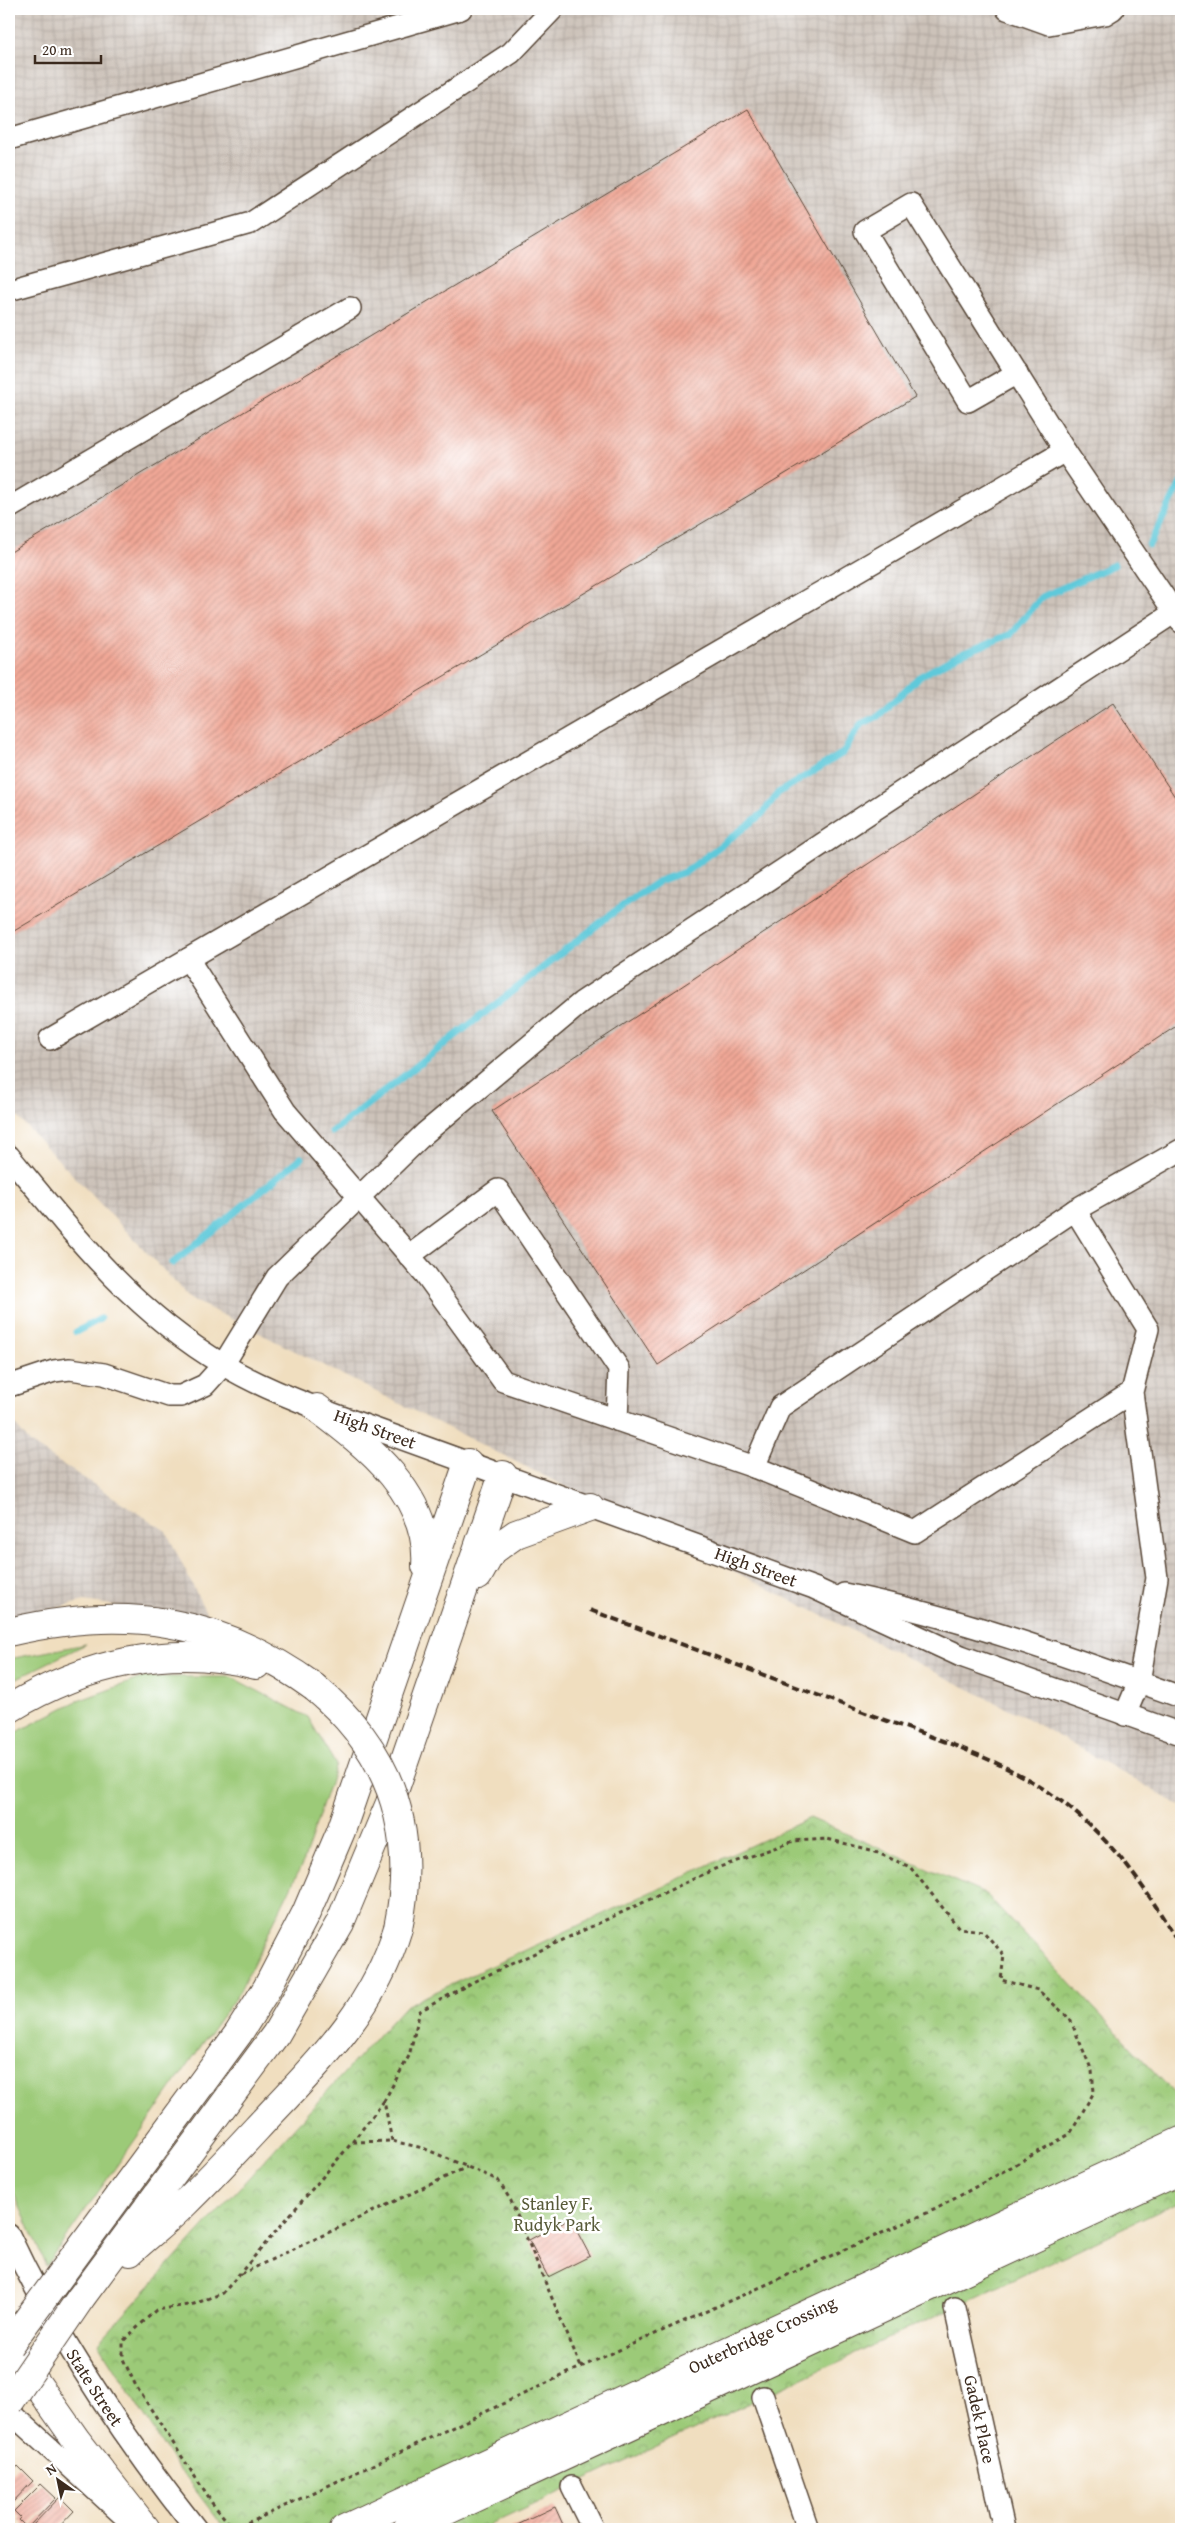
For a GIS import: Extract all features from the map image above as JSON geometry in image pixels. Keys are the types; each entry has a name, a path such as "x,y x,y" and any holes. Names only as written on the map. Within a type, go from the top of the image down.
{"highway":[{"path":"317,1408 342,1426 380,1462 414,1507 422,1523 426,1540 427,1555 422,1590"},
{"path":"146,2529 76,2441 9,2344 238,2034 290,1946 318,1888 340,1831 422,1590 468,1463"},
{"path":"9,2403 80,2299 150,2220 276,2034 340,1923 390,1803 503,1475"},
{"path":"457,1606 477,1578 492,1551 516,1534 590,1507"},
{"path":"9,1632 66,1620 106,1617 145,1620 185,1626 222,1638 258,1653 314,1687 352,1724 374,1756 393,1794 405,1852 404,1887 398,1928 392,1949 376,1984 342,2035 204,2184 150,2220"},
{"path":"9,1709 56,1684 84,1674 123,1662 170,1655 212,1656 254,1665 292,1677 314,1687"},
{"name":"Outerbridge Crossing","path":"344,2529 1181,2141"},
{"name":"Outerbridge Crossing","path":"407,2529 1181,2170"}],"street":[{"path":"9,139 461,9"},
{"path":"9,290 251,223 511,53 553,9"},
{"path":"1007,9 1048,24 1105,14 1113,9"},
{"path":"9,1386 54,1371 70,1369 104,1374 158,1394 181,1396 205,1385 223,1364 277,1277 425,1133 582,1002 1179,614 1065,451 1017,373 911,204 865,231 968,401 1017,373"},
{"path":"9,508 350,308"},
{"path":"50,1039 1065,451"},
{"path":"188,959 285,1111 426,1275 503,1381 754,1467 915,1532 1132,1392"},
{"path":"754,1467 780,1407 1075,1210 1181,1150"},
{"name":"High Street","path":"9,1156 74,1237 158,1319 223,1364 265,1386 317,1408 814,1588 961,1656 1181,1734"},
{"path":"409,1256 498,1190 619,1369 616,1420"},
{"path":"1075,1210 1148,1329 1132,1392 1157,1578 1139,1682 1125,1714"},
{"name":"High Street","path":"814,1588 933,1613 1011,1636 1181,1697"},
{"name":"State Street","path":"9,2235 54,2321 93,2385 136,2450 196,2529"},
{"name":"Gadek Place","path":"955,2308 1004,2529"},
{"path":"763,2397 808,2529"},
{"path":"9,2411 140,2529"},
{"path":"572,2487 593,2529"}],"path":[{"path":"827,1839 871,1850 910,1867 959,1928 983,1931 1004,1955 1001,1980 1038,1990 1070,2019 1092,2071 1094,2092 1070,2134 936,2209 580,2367 255,2520 232,2527 212,2503 136,2386 122,2359 123,2341 156,2310 194,2304 224,2293 352,2142 384,2101 410,2056 420,2011 439,1999 718,1868 794,1841 827,1839"},
{"path":"384,2101 392,2141"},
{"path":"352,2142 392,2141 423,2148 498,2180 511,2201 580,2367"},
{"path":"238,2276 467,2167"}],"shaded area":[{"path":"9,9 1181,9 1181,1806 1019,1714 191,1299 9,1108"},
{"path":"9,1417 31,1444 166,1531 209,1619 84,1601 9,1620"}],"green space":[{"path":"86,1644 9,1682 9,1659"},
{"path":"144,1677 231,1677 308,1717 336,1765 304,1860 240,1991 46,2266 9,2182 9,1736 75,1702"},
{"name":"Stanley F. Rudyk Park","path":"810,1818 987,1895 1181,2100 1181,2201 481,2529 225,2529 173,2461 98,2343 405,2006"}],"building":[{"path":"748,109 915,397 9,934 9,553"},
{"path":"1113,703 1181,806 1181,1023 658,1365 492,1111"},
{"path":"570,2218 590,2256 548,2277 529,2240"},
{"path":"18,2466 33,2481 9,2506 9,2476"},
{"path":"41,2484 56,2498 27,2528 14,2511"},
{"path":"60,2497 74,2511 57,2529 29,2529"},
{"path":"555,2507 565,2529 511,2529 511,2528"}],"waterway":[{"path":"1149,545 1181,483"},
{"path":"332,1132 614,912 659,881 687,871 762,814 778,793 843,753 861,724 878,716 919,677 959,655 1011,634 1042,597 1114,565"},
{"path":"173,1263 301,1158"},
{"path":"76,1332 100,1319"}],"railway":[{"path":"590,1610 947,1742 1029,1780 1077,1814 1122,1859 1147,1893 1181,1947"}]}
